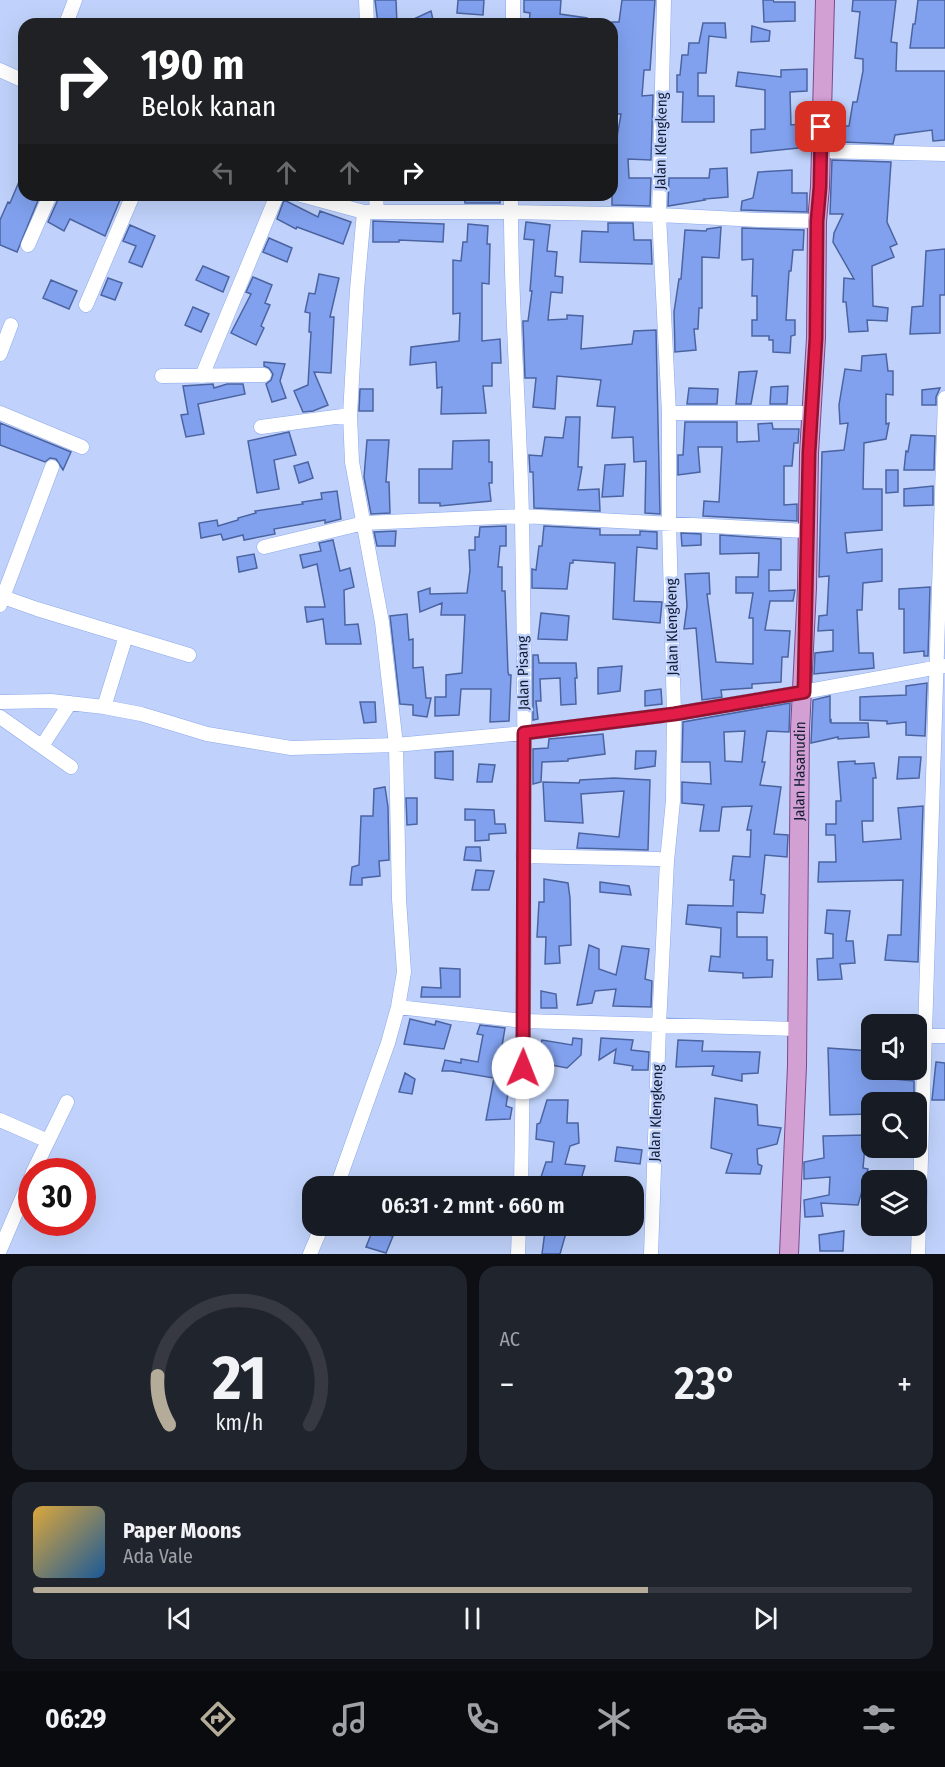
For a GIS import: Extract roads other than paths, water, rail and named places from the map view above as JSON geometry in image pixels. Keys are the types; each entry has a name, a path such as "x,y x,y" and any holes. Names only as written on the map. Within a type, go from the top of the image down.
{"main road":[{"name":"Jalan Hasanudin","path":"789,1254 796,1066 800,730 804,692 807,531 816,338 817,221 825,0"}],"street":[{"path":"68,18 75,0"},
{"path":"366,0 367,18"},
{"path":"513,0 513,18"},
{"name":"Jalan Klengkeng","path":"651,1254 659,1025 667,861 673,801 674,714 669,523 669,413 659,214 664,0"},
{"path":"0,70 18,78"},
{"path":"821,151 945,154"},
{"path":"28,245 47,201"},
{"path":"86,305 130,201"},
{"path":"202,376 275,201"},
{"path":"326,201 371,212 659,214 817,221"},
{"path":"341,1176 370,1097 398,1007 404,972 399,899 396,745 382,622 352,462 350,415 371,212 374,201"},
{"name":"Jalan Pisang","path":"511,201 522,516 524,1021 520,1176"},
{"path":"0,354 11,325"},
{"path":"162,376 264,375"},
{"path":"925,1014 941,666 945,398"},
{"path":"0,412 82,447"},
{"path":"669,413 811,414"},
{"path":"261,427 350,415"},
{"path":"52,467 2,601 37,609 189,655"},
{"path":"264,547 364,523 522,516 807,531"},
{"path":"104,707 126,636"},
{"path":"0,702 51,701 104,707 141,714 207,734 291,748 396,745 524,733 674,714 941,666"},
{"path":"42,746 70,703"},
{"path":"0,717 70,767"},
{"path":"523,856 667,861"},
{"path":"398,1007 524,1021 796,1029"},
{"path":"927,1036 945,1036"},
{"path":"918,1254 923,1080"},
{"path":"40,1158 67,1102"},
{"path":"0,1120 48,1141"},
{"path":"0,1250 18,1207"},
{"path":"310,1254 318,1236"},
{"path":"518,1254 519,1236"}]}
